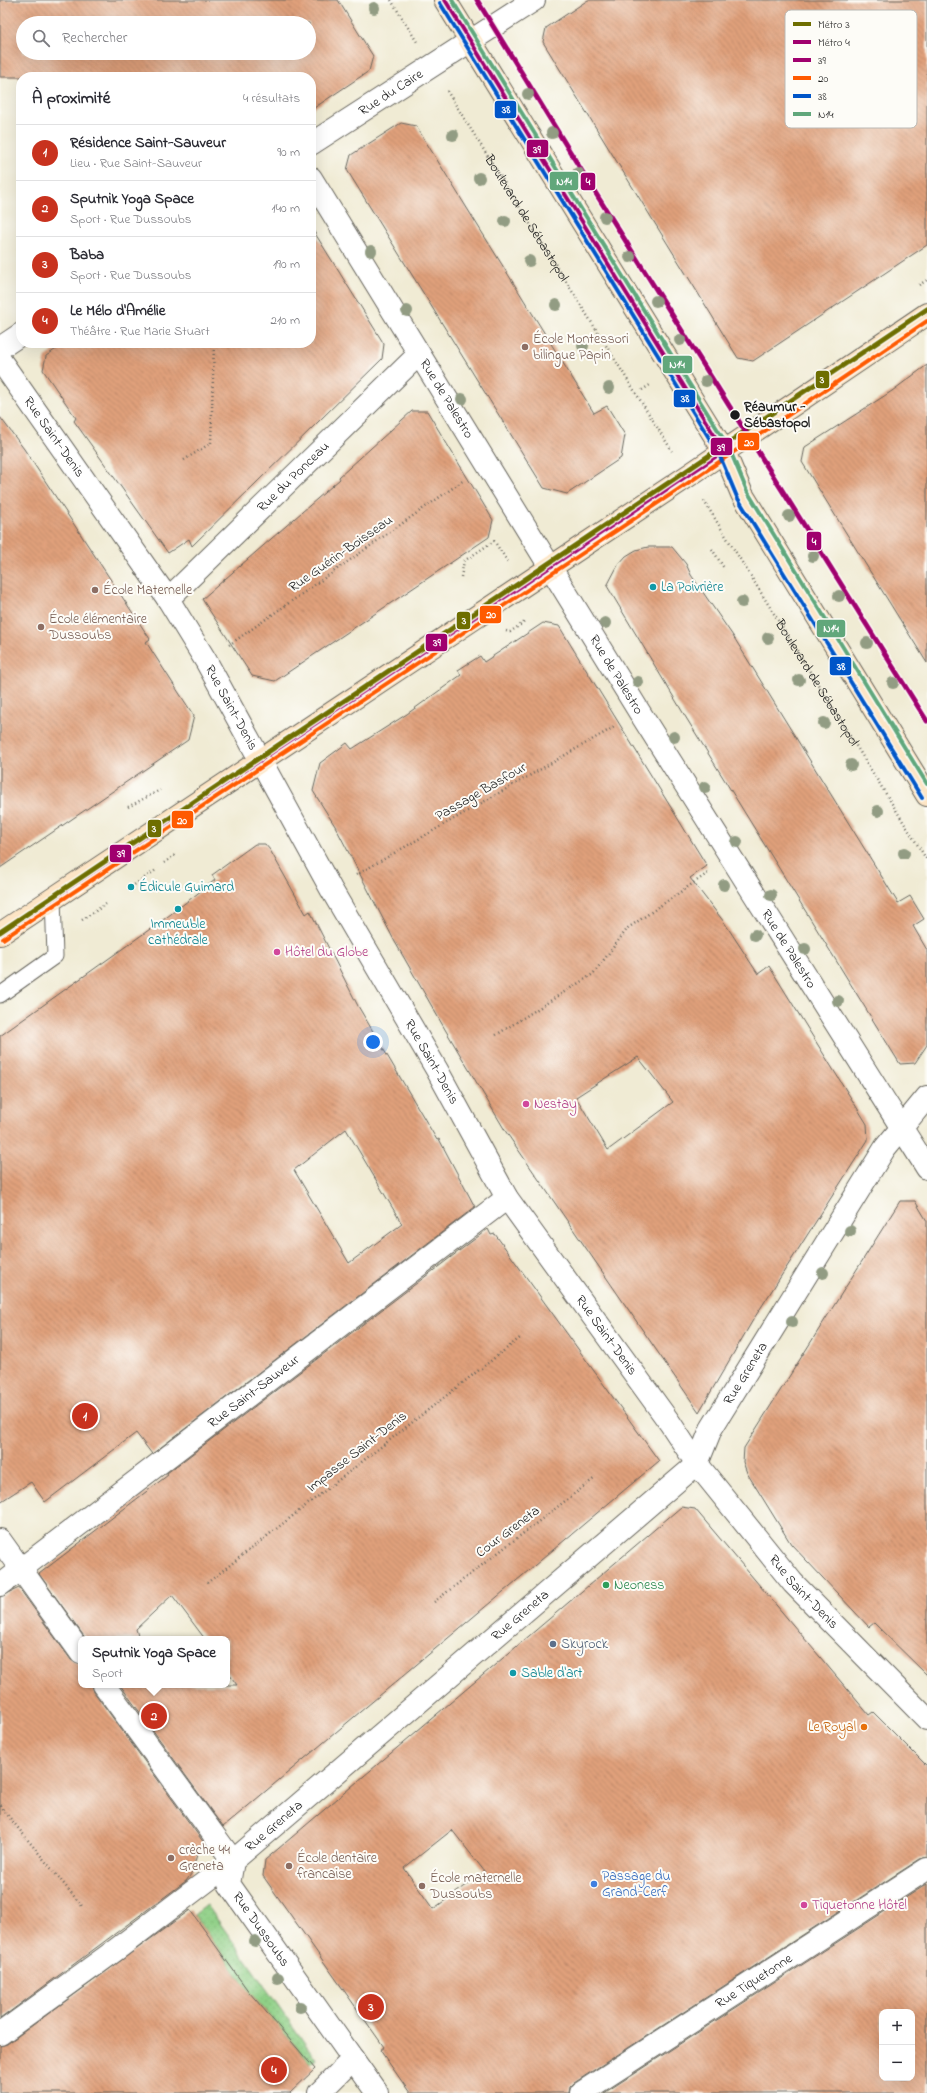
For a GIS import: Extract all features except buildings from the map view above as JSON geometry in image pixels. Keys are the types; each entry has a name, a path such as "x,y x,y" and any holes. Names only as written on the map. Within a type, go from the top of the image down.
{"main road":[{"path":"445,0 724,451 742,494 927,795"},
{"path":"0,934 551,567 927,314"}],"street":[{"name":"Rue du Caire","path":"316,141 534,0"},
{"name":"Rue de Palestro","path":"316,186 640,713 902,1126 927,1168"},
{"path":"0,348 16,337"},
{"name":"Rue du Ponceau","path":"168,599 419,354"},
{"name":"Rue Saint-Denis","path":"0,360 168,599 206,661 262,760 331,888 437,1070 507,1198 624,1358 697,1464 793,1583 927,1719"},
{"name":"Rue Greneta","path":"0,2034 117,1949 232,1861 697,1464 711,1429 885,1148 927,1097"},
{"name":"Rue Saint-Sauveur","path":"0,1585 21,1571 507,1198"},
{"path":"0,1540 78,1649"},
{"path":"106,1688 232,1861"},
{"name":"Rue Dussoubs","path":"232,1861 229,1884 377,2093"},
{"name":"Rue Tiquetonne","path":"581,2093 927,1869"},
{"path":"319,2093 353,2059"}],"lane":[{"path":"0,995 55,956 53,898"}],"path":[{"name":"Boulevard de Sébastopol","path":"391,0 663,436"},
{"path":"184,460 211,442 214,348"},
{"path":"642,390 651,384"},
{"name":"Rue Guérin-Boisseau","path":"206,661 487,464"},
{"name":"Boulevard de Sébastopol","path":"706,505 927,860"},
{"path":"461,577 464,561 494,541 509,563"},
{"path":"712,549 724,568"},
{"name":"Passage Basfour","path":"331,888 640,713"},
{"path":"128,807 160,790"},
{"path":"164,863 175,855"},
{"path":"496,1035 593,974 628,928 732,857"},
{"path":"132,887 156,870"},
{"path":"82,920 106,904"},
{"name":"Impasse Saint-Denis","path":"207,1583 520,1338"},
{"name":"Cour Greneta","path":"434,1602 595,1478"},
{"path":"0,1806 82,1906"}],"green space":[{"path":"207,1905 316,2059 311,2064 249,1992 194,1915"}],"metro line":[{"name":"4","path":"477,0 588,181 927,721"},
{"name":"3","path":"0,932 927,309"}],"transit line":[{"name":"39","path":"0,934 724,451 445,0"},
{"name":"N14","path":"452,0 729,448 747,491 927,784"},
{"name":"38","path":"440,3 719,454 737,497 922,798"},
{"name":"20","path":"3,939 691,481 927,321"}],"place":[{"name":"École Montessori bilingue Papin","path":"525,347"},
{"name":"Réaumur - Sébastopol","path":"735,415"},
{"name":"La Poivrière","path":"653,587"},
{"name":"École Maternelle","path":"95,590"},
{"name":"École élémentaire Dussoubs","path":"41,627"},
{"name":"Édicule Guimard","path":"131,887"},
{"name":"Immeuble cathédrale","path":"178,909"},
{"name":"Hôtel du Globe","path":"277,952"},
{"name":"Nestay","path":"526,1104"},
{"name":"Résidence Saint-Sauveur","path":"85,1416"},
{"name":"Neoness","path":"606,1585"},
{"name":"Skyrock","path":"553,1644"},
{"name":"Sable d'art","path":"513,1673"},
{"name":"Sputnik Yoga Space","path":"154,1716"},
{"name":"Le Royal","path":"864,1727"},
{"name":"crèche 44 Greneta","path":"171,1858"},
{"name":"École dentaire francaise","path":"289,1866"},
{"name":"Passage du Grand-Cerf","path":"594,1884"},
{"name":"École maternelle Dussoubs","path":"422,1886"},
{"name":"Tiquetonne Hôtel","path":"804,1905"},
{"name":"Baba","path":"371,2007"},
{"name":"Le Mélo d'Amélie","path":"274,2070"}]}
